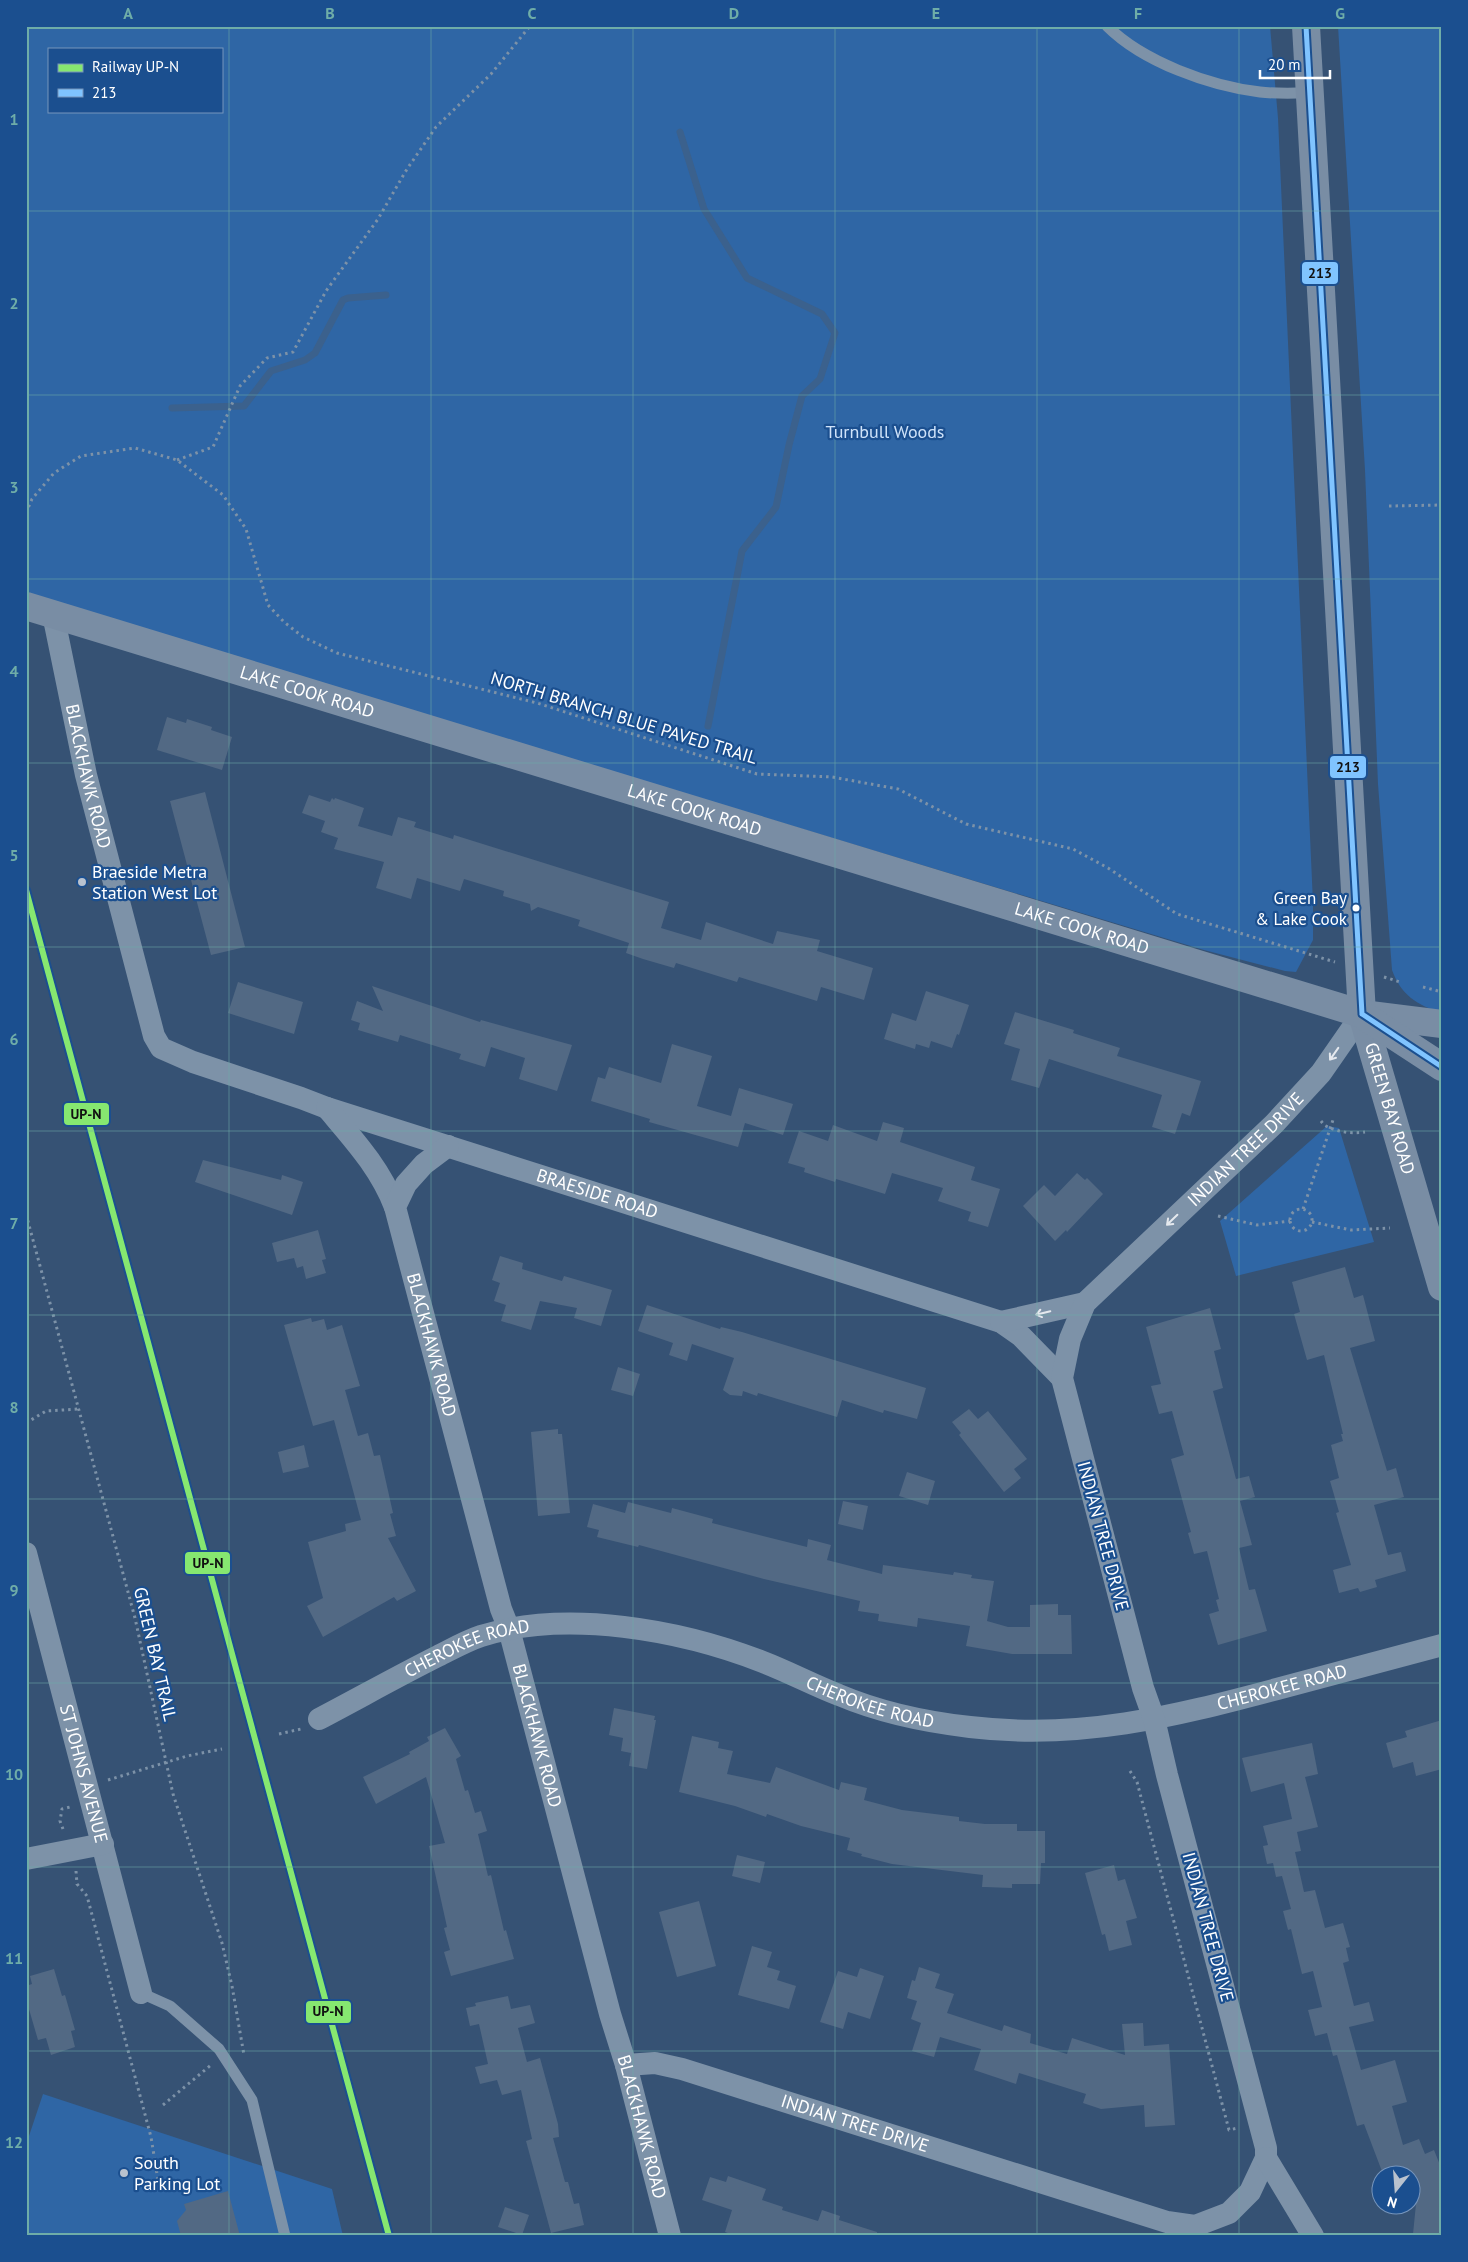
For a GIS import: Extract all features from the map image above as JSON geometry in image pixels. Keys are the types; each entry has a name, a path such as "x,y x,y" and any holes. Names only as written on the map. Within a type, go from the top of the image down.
{"main road":[{"name":"GREEN BAY ROAD","path":"1306,26 1362,1014 1442,1288"},
{"name":"LAKE COOK ROAD","path":"26,606 1362,1014 1442,1024"},
{"name":"LAKE COOK ROAD","path":"1362,1014 1442,1067"}],"street":[{"name":"BLACKHAWK ROAD","path":"53,614 86,775 154,1036 161,1048 193,1062"},
{"name":"INDIAN TREE DRIVE","path":"626,2065 655,2063 682,2069 1167,2222 1201,2231 1229,2213 1250,2192 1266,2158 1266,2148 1167,1775 1154,1719 1143,1688 1062,1378 1070,1339 1085,1303 1274,1124 1320,1073 1362,1014"},
{"name":"BRAESIDE ROAD","path":"193,1062 327,1108 1001,1322 1021,1336 1062,1378"},
{"name":"BLACKHAWK ROAD","path":"327,1108 370,1158 388,1188 395,1207 501,1609 509,1629 610,2014 626,2065 670,2236"},
{"path":"395,1207 406,1184 424,1164 448,1146"},
{"path":"1001,1322 1085,1303"},
{"name":"ST JOHNS AVENUE","path":"26,1553 104,1844 141,1993"},
{"name":"CHEROKEE ROAD","path":"319,1719 471,1640 509,1629 562,1622 663,1634 702,1643 762,1662 841,1696 906,1716 970,1727 1051,1732 1095,1729 1181,1714 1442,1645"},
{"path":"26,1859 104,1844"},
{"name":"INDIAN TREE DRIVE","path":"1266,2158 1313,2236"}],"lane":[{"path":"1107,26 1140,51 1188,74 1231,88 1262,93 1309,93"},
{"path":"141,1993 170,2006 219,2049 252,2100 285,2236"}],"path":[{"path":"177,460 213,447 240,386 267,358 293,352 326,291 378,219 407,169 436,127 491,74 530,26"},
{"name":"NORTH BRANCH BLUE PAVED TRAIL","path":"26,513 32,499 54,473 81,456 135,448 177,460 223,496 246,529 268,605 284,622 303,637 336,653 536,703 757,774 832,777 898,789 966,824 1072,849 1108,868 1177,914 1312,955"},
{"path":"1389,506 1441,505"},
{"path":"1423,988 1442,992"},
{"path":"1303,1209 1334,1116"},
{"path":"1321,1120 1324,1125 1331,1129 1356,1134 1365,1132"},
{"path":"1303,1209 1311,1215 1312,1222 1306,1230 1299,1231 1293,1227 1290,1221 1294,1211 1303,1209"},
{"name":"GREEN BAY TRAIL","path":"26,1214 135,1618 173,1794 222,1943 232,1986 245,2062"},
{"path":"1218,1216 1258,1225 1290,1221"},
{"path":"1312,1222 1351,1230 1390,1228"},
{"path":"26,1423 46,1411 79,1409"},
{"path":"158,2180 151,2137 87,1896 77,1884 78,1878 71,1850 60,1821 62,1809 90,1794 166,1763 187,1756 222,1749"},
{"path":"1130,1771 1137,1782 1229,2130 1260,2124"},
{"path":"163,2105 222,2056"}],"green space":[{"name":"Turnbull Woods","path":"26,26 1270,26 1278,118 1313,903 1313,940 1296,972 1285,971 1204,950 26,595"},
{"path":"1338,26 1442,26 1442,1013 1411,998 1400,986 1392,970 1378,784 1365,470"},
{"path":"1327,1126 1339,1128 1374,1242 1236,1276 1220,1221"},
{"path":"43,2094 332,2189 343,2236 26,2236 26,2145"}],"building":[{"path":"167,717 186,723 187,719 212,727 211,730 232,737 222,770 157,750"},
{"path":"205,792 245,947 211,955 170,801"},
{"path":"309,795 330,802 332,798 334,800 335,798 364,808 358,826 392,836 398,817 416,822 414,827 453,839 454,835 669,902 661,928 701,940 706,922 773,944 777,931 820,940 817,951 873,968 864,1000 821,987 817,1001 739,977 737,982 676,963 674,968 643,959 626,953 629,943 578,926 580,920 538,907 531,911 530,904 503,896 504,891 464,879 460,891 417,878 411,899 376,888 384,862 334,849 338,838 321,832 325,821 302,813"},
{"path":"238,982 303,1002 294,1034 228,1013"},
{"path":"372,986 480,1022 481,1020 572,1045 557,1091 519,1079 525,1058 491,1047 485,1067 459,1059 461,1054 400,1035 398,1042 358,1030 360,1023 351,1020 357,1001 383,1011"},
{"path":"926,991 969,1005 959,1035 957,1034 952,1048 931,1041 929,1048 916,1044 915,1049 884,1039 892,1013 916,1021"},
{"path":"1015,1012 1074,1030 1073,1033 1120,1048 1117,1056 1201,1081 1190,1116 1182,1113 1175,1134 1152,1127 1162,1095 1049,1059 1039,1088 1011,1080 1020,1049 1004,1044"},
{"path":"672,1044 712,1056 697,1106 731,1116 739,1088 793,1104 783,1135 745,1123 738,1147 649,1122 650,1119 591,1101 598,1077 605,1079 609,1067 661,1083"},
{"path":"883,1122 904,1128 900,1142 975,1167 971,1180 1000,1189 988,1227 968,1221 971,1212 938,1201 943,1188 892,1173 885,1194 836,1179 835,1182 804,1172 805,1168 788,1163 799,1131 828,1141 833,1125 877,1141"},
{"path":"203,1160 281,1180 282,1175 303,1182 292,1215 195,1182"},
{"path":"1077,1173 1085,1180 1087,1178 1103,1194 1067,1232 1066,1230 1055,1241 1023,1206 1044,1185 1055,1196"},
{"path":"318,1230 326,1259 322,1260 326,1273 306,1279 303,1266 297,1268 294,1258 277,1262 272,1243"},
{"path":"500,1256 523,1263 522,1269 562,1281 564,1276 612,1290 601,1326 574,1318 577,1308 540,1301 531,1330 501,1321 506,1305 494,1301 500,1283 492,1280"},
{"path":"1345,1267 1354,1298 1363,1295 1375,1341 1350,1348 1387,1471 1396,1468 1404,1497 1374,1505 1388,1555 1401,1552 1406,1571 1375,1580 1377,1587 1360,1592 1358,1588 1339,1593 1333,1570 1351,1565 1336,1513 1339,1512 1330,1481 1339,1478 1331,1445 1343,1441 1341,1434 1343,1434 1324,1355 1307,1360 1294,1314 1300,1312 1292,1282"},
{"path":"647,1305 720,1329 721,1327 742,1332 926,1388 917,1419 884,1410 883,1413 842,1400 837,1417 758,1393 757,1396 743,1391 742,1396 730,1395 723,1390 734,1358 692,1344 687,1361 669,1355 673,1343 638,1331"},
{"path":"1210,1308 1221,1349 1214,1351 1223,1388 1213,1391 1236,1479 1249,1476 1255,1497 1240,1501 1252,1545 1239,1548 1249,1590 1255,1589 1267,1631 1218,1645 1209,1614 1219,1611 1216,1600 1219,1599 1207,1551 1194,1554 1188,1533 1191,1532 1171,1459 1184,1455 1172,1411 1159,1414 1151,1386 1161,1384 1146,1327"},
{"path":"311,1318 312,1322 324,1319 327,1330 342,1325 360,1386 345,1390 358,1436 368,1433 374,1456 380,1455 393,1513 390,1514 396,1536 388,1538 416,1591 397,1601 394,1597 323,1637 307,1606 323,1598 308,1542 346,1531 345,1524 361,1520 334,1420 313,1426 284,1325"},
{"path":"618,1367 640,1374 633,1396 611,1390"},
{"path":"969,1409 978,1419 988,1411 1027,1459 1014,1469 1021,1478 1004,1492 959,1435 961,1433 952,1422"},
{"path":"558,1429 558,1434 562,1434 570,1513 538,1516 531,1432"},
{"path":"304,1445 309,1467 283,1473 278,1452"},
{"path":"907,1472 935,1481 928,1505 899,1496"},
{"path":"843,1501 868,1506 863,1530 838,1524"},
{"path":"628,1502 671,1513 672,1508 713,1519 712,1523 807,1547 808,1539 831,1545 827,1560 882,1574 883,1565 953,1575 954,1572 972,1575 971,1578 994,1581 987,1621 1008,1627 1030,1627 1030,1605 1058,1604 1058,1615 1071,1615 1072,1654 1012,1654 966,1646 970,1626 918,1618 917,1627 878,1621 879,1614 858,1611 860,1601 764,1579 639,1545 638,1547 597,1537 599,1530 587,1527 593,1504 625,1513"},
{"path":"614,1708 655,1716 654,1720 656,1720 647,1769 629,1766 631,1753 621,1751 623,1738 609,1735"},
{"path":"1442,1720 1442,1769 1416,1776 1413,1762 1393,1768 1386,1743 1407,1737 1405,1731"},
{"path":"445,1728 461,1756 456,1759 465,1791 468,1790 475,1813 481,1811 487,1831 478,1834 488,1876 491,1875 504,1931 506,1930 514,1959 451,1976 444,1952 450,1950 444,1928 447,1927 429,1846 445,1843 426,1777 376,1804 363,1777 410,1754 409,1752 429,1741 427,1737"},
{"path":"692,1736 719,1742 718,1748 733,1751 727,1774 770,1783 776,1767 839,1790 841,1782 867,1788 864,1800 902,1810 959,1817 959,1821 985,1824 1017,1824 1017,1831 1045,1831 1045,1863 1041,1863 1040,1884 1012,1884 1012,1888 982,1887 983,1875 892,1864 861,1856 862,1854 847,1850 850,1838 801,1826 767,1814 766,1817 735,1806 679,1792"},
{"path":"1312,1743 1318,1774 1305,1777 1318,1827 1297,1832 1301,1851 1295,1852 1304,1892 1315,1890 1325,1928 1343,1923 1350,1947 1346,1948 1349,1961 1343,1963 1354,2006 1369,2002 1374,2021 1349,2027 1361,2070 1395,2060 1407,2102 1392,2106 1403,2145 1419,2139 1425,2154 1434,2150 1442,2170 1442,2236 1413,2234 1415,2214 1420,2214 1420,2164 1379,2164 1364,2124 1357,2126 1337,2055 1333,2056 1327,2033 1315,2036 1308,2010 1322,2007 1313,1971 1302,1974 1291,1929 1288,1930 1283,1911 1291,1909 1282,1876 1276,1877 1273,1863 1267,1864 1263,1846 1268,1845 1263,1826 1292,1819 1284,1783 1251,1792 1242,1758"},
{"path":"737,1855 765,1862 760,1883 732,1876"},
{"path":"1114,1865 1118,1881 1125,1879 1137,1918 1126,1921 1132,1945 1109,1951 1105,1934 1102,1935 1085,1873"},
{"path":"699,1901 716,1966 677,1977 659,1912"},
{"path":"752,1946 772,1952 767,1967 780,1971 777,1980 796,1986 789,2009 738,1995"},
{"path":"919,1967 940,1974 935,1988 954,1994 947,2013 1002,2031 1004,2025 1031,2034 1030,2043 1067,2054 1072,2038 1125,2055 1122,2024 1143,2023 1144,2046 1169,2044 1175,2125 1145,2127 1144,2105 1101,2109 1083,2103 1086,2094 1019,2073 1016,2084 974,2070 981,2049 940,2037 934,2057 912,2051 921,2023 911,2019 917,2001 907,1998 912,1980 915,1981"},
{"path":"860,1968 884,1976 870,2019 848,2012 843,2029 820,2022 838,1971 857,1977"},
{"path":"54,1969 62,1996 65,1995 75,2030 71,2031 75,2047 51,2055 46,2038 38,2040 26,1999 26,1986 32,1984 30,1976"},
{"path":"508,1996 511,2009 530,2005 535,2023 518,2028 527,2062 540,2058 558,2124 559,2137 553,2138 565,2182 568,2182 574,2204 579,2203 584,2225 551,2233 526,2141 532,2139 521,2090 502,2095 497,2080 480,2084 475,2067 488,2064 479,2024 470,2026 466,2008 476,2006 475,2003"},
{"path":"728,2176 766,2189 762,2200 783,2207 782,2210 818,2221 822,2210 840,2216 839,2220 877,2232 877,2236 736,2236 725,2232 732,2210 702,2200 710,2177 726,2182"},
{"path":"228,2191 240,2236 181,2236 177,2221 186,2210 184,2204"},
{"path":"505,2207 529,2215 522,2235 498,2227"}],"waterway":[{"path":"680,132 704,209 747,278 822,314 835,333 820,379 802,396 776,507 742,551 708,726"},
{"path":"172,408 244,406 271,371 305,360 315,353 343,300 386,295"}],"rail line":[{"name":"UP-N","path":"26,890 389,2236"}],"transit line":[{"name":"213","path":"1306,26 1362,1014"},
{"name":"213","path":"1362,1014 1442,1067"}],"place":[{"name":"Braeside Metra Station West Lot","path":"82,882"},
{"name":"Green Bay & Lake Cook","path":"1356,908"},
{"name":"South Parking Lot","path":"124,2173"}]}
